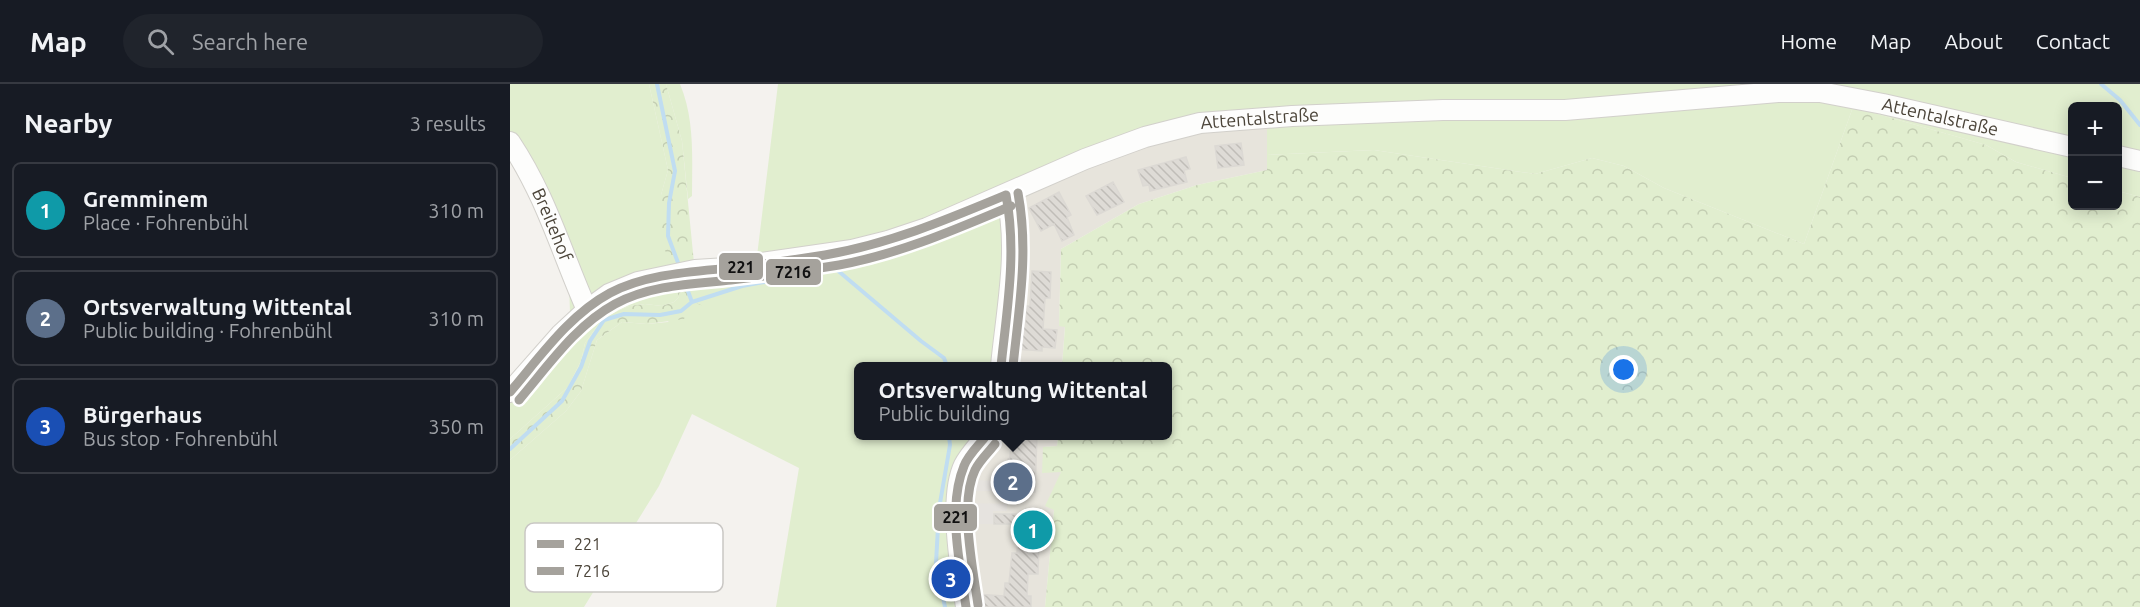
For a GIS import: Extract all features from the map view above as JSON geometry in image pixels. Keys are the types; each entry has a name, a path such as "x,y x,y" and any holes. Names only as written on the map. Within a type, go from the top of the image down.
{"street":[{"name":"Attentalstraße","path":"510,392 561,334 587,309 609,294 638,282 695,270 738,267 852,250 888,241 927,228 1085,159 1145,137 1200,123 1292,116 1443,110 1564,110 1778,92 1820,92 2068,146"},
{"name":"Breitehof","path":"510,142 547,207 587,309"},
{"path":"2122,157 2140,160"},
{"path":"1001,362 1013,245 1011,215 1006,195"},
{"path":"966,607 956,498 958,481 964,464 982,440"}],"shaded area":[{"path":"1267,127 1267,170 1197,185 1139,204 1061,249 1059,326 1065,326 1062,362 997,362 992,210 1136,135"},
{"path":"980,440 1058,440 1057,446 1044,447 1061,472 1054,510 1045,607 960,607 952,582 947,541 947,517"},
{"path":"972,480 1004,481 1003,491 972,491"},
{"path":"970,503 1007,504 1007,511 993,511 993,524 970,524"}],"green space":[{"path":"510,84 649,84 668,170 661,195 671,267 679,297 674,302 662,306 645,304 629,306 604,317 585,343 581,361 568,387 510,439 510,379 570,313 569,282 510,151"},
{"path":"649,84 666,84 682,141 694,263 671,267 660,236 661,195 668,170"},
{"path":"666,84 680,84 688,111 692,139 692,196 688,199 682,141"},
{"path":"778,84 2140,84 2140,197 2122,192 2122,102 2068,102 2068,177 2016,162 1986,145 1853,107 1804,244 1664,188 1624,166 1592,158 1535,174 1374,150 1267,155 1267,127 1207,116 992,210 999,210 1008,219 997,362 854,362 854,440 980,440 947,517 947,541 952,582 960,607 776,607 799,468 692,414 659,486 636,523 525,523 525,592 593,592 584,607 510,607 510,460 566,411 581,391 597,340 622,322 647,324 668,322 696,278 757,256"},
{"path":"1853,107 1986,145 2016,162 2068,177 2068,210 2122,210 2122,192 2140,197 2140,607 1045,607 1054,510 1045,506 1061,472 1042,473 1043,447 1057,446 1058,440 1172,440 1172,362 1062,362 1065,327 1059,326 1061,249 1139,204 1197,185 1267,170 1267,155 1374,150 1535,174 1592,158 1624,166 1664,188 1804,244"},
{"path":"696,278 704,306 692,302 684,319 647,324 622,322 597,340 581,391 566,411 510,460 510,439 568,387 581,361 585,343 604,317 629,306 645,304 662,306 674,302 679,297 674,282"}],"building":[{"path":"1241,143 1244,165 1218,168 1215,146"},
{"path":"1186,157 1190,169 1184,170 1187,182 1150,191 1149,185 1143,186 1138,170"},
{"path":"1113,182 1124,202 1097,215 1086,196"},
{"path":"1059,192 1071,215 1067,217 1074,235 1062,241 1054,224 1041,231 1029,208"},
{"path":"1032,271 1051,272 1050,298 1045,298 1043,329 1057,330 1055,348 1042,347 1042,351 1015,349 1018,322 1025,322 1026,306 1030,306"},
{"path":"1011,440 1037,440 1035,492 1009,492 1008,459 1010,458"},
{"path":"994,514 1016,514 1016,524 994,524"},
{"path":"1019,518 1047,519 1046,543 1039,543 1038,574 1028,574 1027,596 1031,596 1031,607 978,607 976,594 1004,596 1005,583 1009,583 1012,553 1017,553"}],"waterway":[{"path":"657,84 675,171 669,203 668,236 680,268"},
{"path":"2101,84 2120,100 2140,125"},
{"path":"692,302 742,286 836,269 944,358 946,362"},
{"path":"510,449 562,401 581,367 590,341 604,320 624,314 660,315 681,311 692,302 683,278"},
{"path":"945,607 936,563 939,509 949,440"}],"transit line":[{"name":"7216","path":"1013,362 1023,258 1018,193"},
{"name":"221","path":"1001,362 1011,259 1006,195"},
{"name":"221","path":"510,392 544,351 581,313 595,302 624,287 668,275 765,264 849,250 917,230 1006,195"},
{"name":"7216","path":"519,400 575,335 601,313 628,298 672,286 785,273 839,265 883,255 1011,206"},
{"name":"221","path":"966,607 956,536 956,499 966,462 983,440"},
{"name":"7216","path":"978,605 969,536 968,500 975,470 995,444"}],"place":[{"name":"Ortsverwaltung Wittental","path":"1013,482"},
{"name":"Gremminem","path":"1033,530"},
{"name":"Bürgerhaus","path":"951,579"}]}
